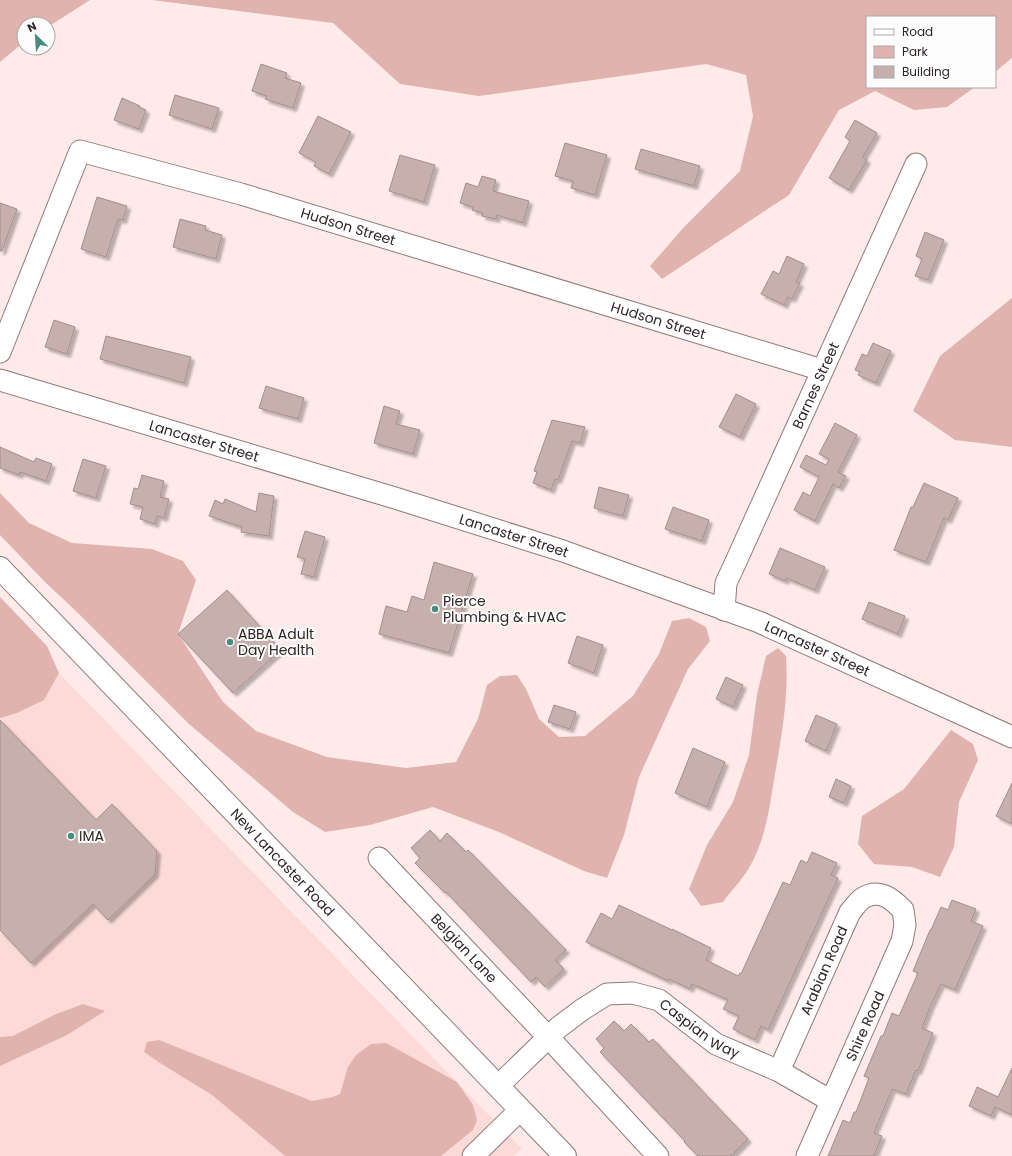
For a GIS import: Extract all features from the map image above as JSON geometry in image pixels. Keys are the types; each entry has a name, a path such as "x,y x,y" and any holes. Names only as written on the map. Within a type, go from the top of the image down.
{"main road":[{"name":"New Lancaster Road","path":"0,568 565,1156"}],"street":[{"name":"Hudson Street","path":"0,352 80,151 241,194 822,370"},
{"name":"Barnes Street","path":"724,610 726,583 916,164"},
{"name":"Lancaster Street","path":"0,380 395,498 563,551 758,622 1012,737"},
{"name":"Belgian Lane","path":"379,858 549,1038"},
{"name":"Arabian Road","path":"779,1071 850,912 863,898 878,894 890,897"},
{"name":"Shire Road","path":"807,1156 902,942 905,925 904,910 890,897"},
{"name":"Caspian Way","path":"498,1086 559,1027 583,1009 606,994 634,993 659,1000 716,1044 779,1071 831,1101"},
{"path":"549,1038 658,1156"},
{"path":"473,1156 520,1110"}],"shaded area":[{"path":"59,673 522,1149 513,1156 0,1156 0,718 17,713 44,700"}],"green space":[{"path":"0,0 90,0 56,22 56,16 16,16 16,49 0,62"},
{"path":"152,0 1012,0 1012,58 996,71 996,16 866,16 866,88 974,88 947,107 914,110 875,91 839,110 789,195 662,279 650,266 685,226 740,171 753,116 746,75 706,64 479,96 400,84 333,23"},
{"path":"1012,298 1012,447 955,440 913,411 940,356"},
{"path":"0,493 29,523 72,543 152,549 183,561 196,580 178,634 223,702 256,731 327,757 406,768 456,762 478,719 487,685 500,676 517,675 526,689 539,719 559,737 585,736 633,696 659,654 672,621 689,618 706,627 710,641 688,669 639,777 624,835 607,878 584,871 499,832 433,807 370,825 325,832 293,812 189,724 45,582 0,535"},
{"path":"0,597 47,646 59,673 44,700 17,713 0,718"},
{"path":"778,648 786,656 787,672 785,703 782,734 766,826 759,847 749,868 723,902 701,906 689,889 707,845 733,802 749,755 757,695 766,656"},
{"path":"951,730 973,744 978,760 959,802 954,847 940,877 912,867 874,864 858,844 862,816 904,789"},
{"path":"83,1004 105,1011 67,1035 0,1066 0,1037 13,1036 54,1015"},
{"path":"159,1040 312,1101 333,1097 340,1094 348,1067 356,1055 371,1044 386,1043 457,1082 473,1105 477,1120 473,1130 441,1156 285,1156 212,1095 144,1052 147,1042"}],"building":[{"path":"261,64 287,73 285,78 301,83 293,108 265,99 267,96 252,91"},
{"path":"175,95 219,108 212,129 169,115"},
{"path":"122,98 146,110 139,129 114,120"},
{"path":"318,116 351,132 329,174 314,166 316,162 299,153"},
{"path":"855,120 877,133 863,157 867,160 849,190 829,178 850,141 845,137"},
{"path":"565,143 607,155 595,195 571,188 573,181 555,176"},
{"path":"641,149 700,166 694,186 635,169"},
{"path":"400,155 435,165 424,202 389,191"},
{"path":"482,176 496,180 493,191 529,201 523,223 497,215 496,219 482,216 483,213 472,210 473,207 460,203 466,183 478,187"},
{"path":"97,197 127,206 123,220 118,219 106,257 81,249"},
{"path":"0,203 17,209 2,251 0,251"},
{"path":"180,219 206,226 205,230 222,235 216,259 173,247"},
{"path":"925,232 944,240 928,280 915,276 922,259 916,256"},
{"path":"787,256 804,264 796,282 800,283 792,299 788,297 784,305 761,294 773,271 779,274"},
{"path":"54,320 75,327 67,354 45,347"},
{"path":"106,336 191,357 184,383 100,359"},
{"path":"873,343 891,351 876,383 858,375 860,372 855,370 862,354 867,356"},
{"path":"266,386 304,398 298,419 259,408"},
{"path":"736,394 756,404 740,437 719,427"},
{"path":"384,406 400,411 396,424 420,430 413,454 374,443"},
{"path":"552,420 585,427 580,443 572,441 558,480 555,479 551,490 533,483 537,472 534,471"},
{"path":"835,423 857,435 838,472 846,476 839,488 833,484 815,521 794,510 803,492 810,496 819,477 800,467 806,455 826,465 829,459 819,454"},
{"path":"0,447 34,462 36,458 52,464 46,481 20,472 19,475 0,468"},
{"path":"83,459 106,466 96,498 73,491"},
{"path":"142,475 164,481 160,497 169,499 164,518 157,516 155,524 140,519 143,507 130,504 134,488 138,489"},
{"path":"924,483 958,498 948,520 944,518 926,562 894,550 911,507 913,507"},
{"path":"599,487 629,495 623,516 594,508"},
{"path":"259,493 274,496 269,536 241,532 242,527 209,516 215,500 223,504 225,499 256,512"},
{"path":"673,507 709,520 702,541 665,529"},
{"path":"305,531 325,537 314,577 301,574 305,559 297,557"},
{"path":"780,548 825,567 815,590 786,578 785,581 769,574"},
{"name":"Pierce Plumbing & HVAC","path":"434,562 473,574 449,653 379,634 386,606 407,612 412,596 424,600"},
{"name":"ABBA Adult Day Health","path":"227,590 281,650 233,693 178,634"},
{"path":"869,602 905,616 898,634 862,619"},
{"path":"577,636 603,645 594,673 568,663"},
{"path":"726,677 743,685 733,707 716,699"},
{"path":"554,705 576,712 570,729 548,722"},
{"path":"816,715 837,724 826,751 805,741"},
{"name":"IMA","path":"0,720 96,820 112,804 157,851 155,874 108,920 93,904 31,963 0,930"},
{"path":"693,748 725,762 707,807 675,793"},
{"path":"836,779 851,786 844,803 829,797"},
{"path":"1012,783 1012,824 996,816"},
{"path":"430,830 440,841 447,833 466,852 468,850 566,950 555,960 564,969 545,987 536,977 531,982 446,892 445,893 415,863 420,858 411,848"},
{"path":"812,852 837,863 831,875 838,878 768,1030 761,1026 755,1040 733,1029 739,1016 723,1009 728,1000 692,984 690,989 669,979 668,981 586,942 601,913 612,919 619,905 711,948 706,960 738,976 740,973 741,974 783,882 790,885 801,860 807,863"},
{"path":"952,900 976,909 971,921 983,926 955,990 941,984 930,1007 922,1028 933,1033 918,1071 916,1070 906,1094 892,1089 874,1133 882,1136 874,1156 828,1156 843,1120 850,1123 854,1112 856,1112 869,1078 864,1076 892,1013 899,1016 918,973 913,971 941,907 948,910"},
{"path":"614,1021 624,1031 631,1024 649,1042 653,1039 748,1139 731,1156 698,1156 600,1052 604,1048 596,1039"},
{"path":"1012,1068 1012,1115 995,1107 991,1116 969,1106 977,1087 998,1097"}],"place":[{"name":"Pierce Plumbing & HVAC","path":"435,609"},
{"name":"ABBA Adult Day Health","path":"230,642"},
{"name":"IMA","path":"71,836"}]}
